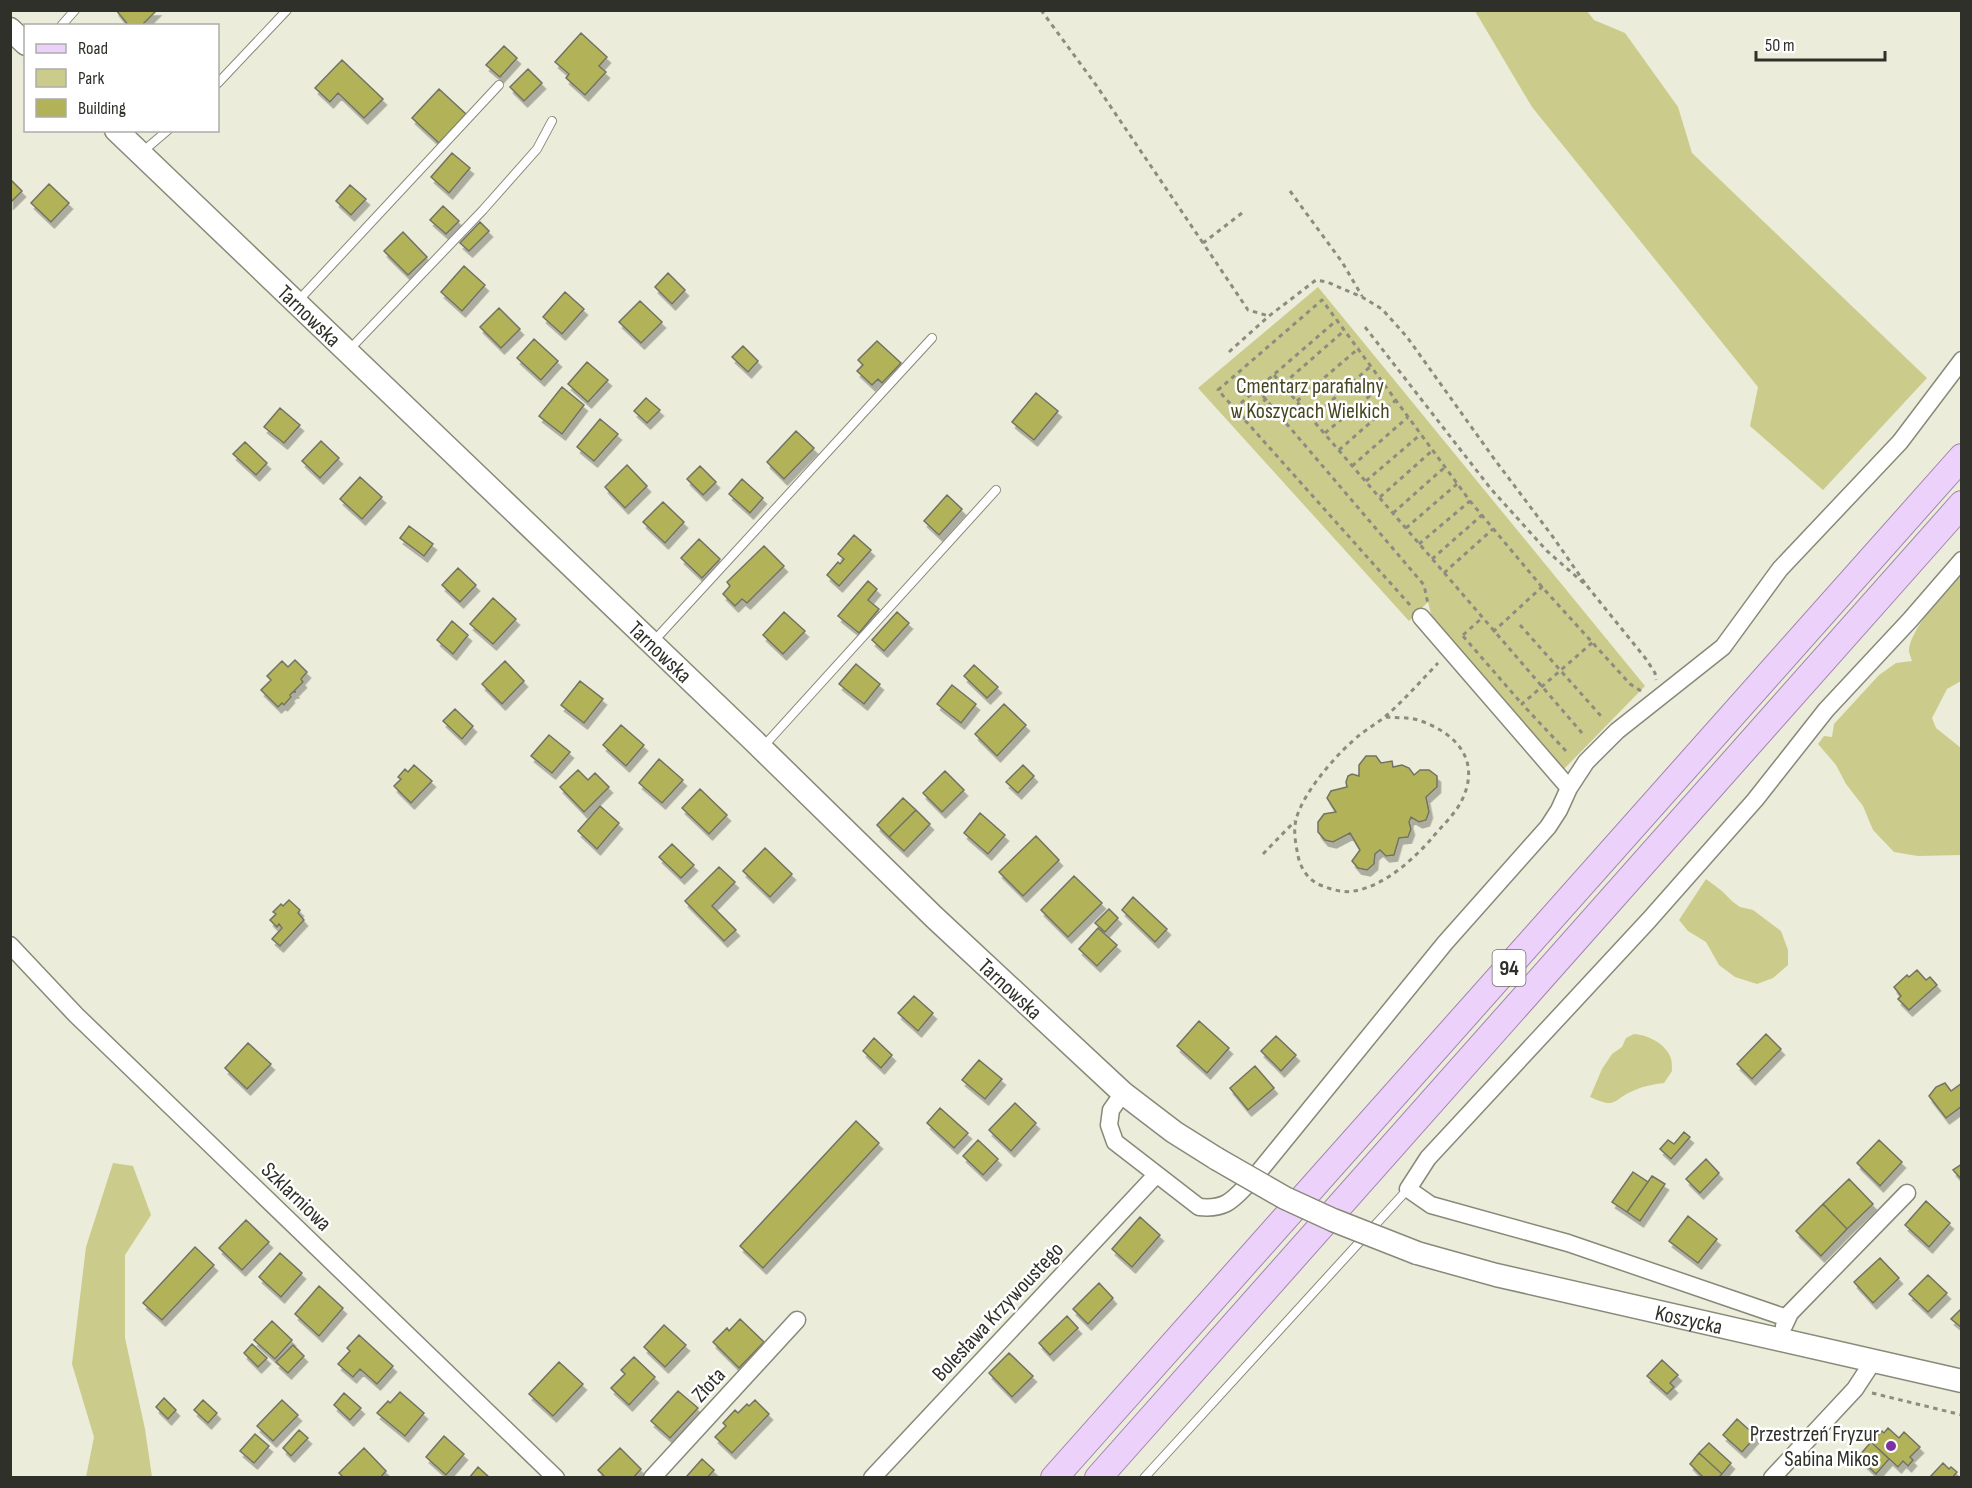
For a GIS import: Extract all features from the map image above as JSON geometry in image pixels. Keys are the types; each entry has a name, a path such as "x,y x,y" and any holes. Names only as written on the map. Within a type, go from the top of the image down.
{"main road":[{"name":"94","path":"1054,1478 1962,457"},
{"name":"94","path":"1098,1478 1962,504"}],"street":[{"path":"10,29 24,42"},
{"name":"Tarnowska","path":"118,132 762,748 934,918 1123,1093 1174,1132 1216,1159"},
{"path":"1123,1093 1111,1110 1108,1125 1115,1142 1199,1207 1213,1209 1229,1203 1253,1179 1445,943 1548,827 1586,762 1617,731 1723,647 1780,569 1900,442 1962,360"},
{"path":"1907,1194 1784,1329 1568,1244 1431,1205 1408,1189 1428,1158 1649,920 1755,800 1826,710 1962,560"},
{"path":"1419,615 1569,788"},
{"name":"Szklarniowa","path":"10,945 76,1015 556,1478"},
{"name":"Koszycka","path":"1216,1159 1294,1203 1366,1234 1418,1253 1496,1275 1784,1329 1874,1360 1962,1381"},
{"name":"Bolesława Krzywoustego","path":"872,1478 1156,1175"},
{"name":"Złota","path":"652,1478 797,1320"},
{"path":"1772,1478 1855,1389 1874,1360"}],"lane":[{"path":"63,24 75,10"},
{"path":"219,82 287,10"},
{"path":"296,302 499,85"},
{"path":"348,352 530,158 552,121"},
{"path":"140,153 166,132"},
{"path":"652,643 932,338"},
{"path":"762,748 996,490"},
{"path":"1144,1478 1408,1189"}],"path":[{"path":"1041,10 1096,85 1248,310 1269,316"},
{"path":"1290,191 1342,262 1362,297"},
{"path":"1203,243 1242,213"},
{"path":"1228,352 1269,316 1316,280 1328,282 1382,309 1407,337 1587,586 1650,666 1658,688 1655,700"},
{"path":"1419,615 1218,390 1322,300 1470,501 1630,684 1641,690"},
{"path":"1234,408 1337,320"},
{"path":"1365,327 1491,489 1547,551 1587,586"},
{"path":"1243,419 1345,330"},
{"path":"1297,401 1359,348"},
{"path":"1312,418 1371,366"},
{"path":"1274,375 1582,733"},
{"path":"1325,433 1384,384"},
{"path":"1257,389 1424,585 1434,632"},
{"path":"1339,450 1396,400"},
{"path":"1352,466 1408,417"},
{"path":"1366,481 1420,434"},
{"path":"1379,497 1433,450"},
{"path":"1393,513 1445,467"},
{"path":"1406,528 1457,483"},
{"path":"1419,544 1470,501"},
{"path":"1432,559 1482,515"},
{"path":"1444,573 1493,529"},
{"path":"1493,632 1543,586"},
{"path":"1482,618 1463,636 1566,751"},
{"path":"1520,625 1600,716"},
{"path":"1522,704 1593,642"},
{"path":"1263,854 1296,820 1310,790 1329,764 1360,735 1386,717 1450,651"},
{"path":"1296,820 1295,844 1300,862 1316,884 1333,890 1352,892 1371,887 1396,871 1422,849 1461,802 1470,767 1465,752 1454,740 1440,731 1417,720 1386,717"},
{"path":"1855,1389 1962,1415"}],"green space":[{"path":"1475,11 1587,11 1594,20 1625,33 1678,107 1692,153 1927,378 1823,490 1750,426 1758,387 1532,107"},
{"name":"Cmentarz parafialny w Koszycach Wielkich","path":"1318,287 1645,686 1564,769 1432,618 1428,602 1409,621 1198,388"},
{"path":"1961,573 1961,681 1947,689 1932,718 1936,728 1961,748 1961,855 1918,856 1894,852 1873,830 1863,806 1846,784 1836,765 1818,744 1824,736 1832,737 1834,724 1879,675 1896,663 1912,661 1909,652 1914,634 1929,611"},
{"path":"1706,879 1740,907 1753,910 1781,931 1788,950 1788,965 1773,978 1757,984 1735,977 1719,965 1706,942 1688,931 1679,920"},
{"path":"1634,1034 1655,1040 1667,1051 1671,1059 1672,1071 1664,1083 1638,1089 1610,1103 1590,1097 1602,1069 1612,1054 1622,1047 1626,1038"},
{"path":"113,1163 133,1166 151,1215 125,1255 125,1338 145,1429 152,1477 86,1477 94,1437 72,1364 86,1247"}],"building":[{"path":"116,10 157,10 143,24 127,24"},
{"path":"581,33 607,57 599,66 606,72 585,95 566,78 569,74 555,62"},
{"path":"504,46 517,58 500,77 486,65"},
{"path":"342,60 383,99 364,118 338,93 330,102 315,88"},
{"path":"528,69 542,83 524,101 510,87"},
{"path":"439,89 466,114 439,143 412,118"},
{"path":"452,153 470,168 449,193 431,177"},
{"path":"10,179 22,191 10,203"},
{"path":"49,184 69,203 51,222 31,203"},
{"path":"350,185 366,199 351,215 336,201"},
{"path":"443,206 459,221 446,234 430,220"},
{"path":"480,222 489,231 469,251 460,243"},
{"path":"403,232 427,257 408,275 384,251"},
{"path":"464,266 485,285 462,311 441,292"},
{"path":"668,273 685,290 672,304 655,287"},
{"path":"565,292 584,309 562,334 543,317"},
{"path":"640,301 662,322 641,343 619,322"},
{"path":"499,308 520,329 501,348 480,327"},
{"path":"534,339 558,361 541,380 517,358"},
{"path":"877,341 901,363 882,383 878,379 872,385 857,371 863,365 858,360"},
{"path":"743,346 758,361 748,372 732,357"},
{"path":"587,362 608,380 588,402 568,384"},
{"path":"562,387 584,405 562,434 539,416"},
{"path":"1036,393 1058,411 1034,440 1012,422"},
{"path":"646,398 660,410 647,423 634,411"},
{"path":"280,408 300,425 284,443 264,427"},
{"path":"600,419 618,434 594,461 577,447"},
{"path":"796,431 814,448 784,479 767,462"},
{"path":"321,441 339,458 320,478 302,461"},
{"path":"245,442 267,463 256,475 233,454"},
{"path":"627,465 647,486 625,508 605,487"},
{"path":"700,466 716,482 703,495 687,479"},
{"path":"360,477 382,497 362,519 340,499"},
{"path":"742,479 763,498 750,513 729,494"},
{"path":"947,495 962,509 939,535 924,521"},
{"path":"663,502 684,522 665,543 643,522"},
{"path":"409,526 433,544 424,556 400,538"},
{"path":"854,535 871,550 839,586 827,575 838,562 840,564 844,559 838,554"},
{"path":"699,539 720,559 702,578 681,558"},
{"path":"764,546 784,566 747,603 742,599 735,606 723,594 730,586 727,582"},
{"path":"458,568 476,585 460,602 442,585"},
{"path":"868,581 877,589 868,600 879,609 859,633 838,616"},
{"path":"493,598 516,619 493,644 470,624"},
{"path":"784,612 805,631 783,654 763,635"},
{"path":"897,612 909,623 884,651 872,640"},
{"path":"452,621 468,635 453,654 437,640"},
{"path":"295,660 307,672 301,679 303,682 294,691 296,692 290,695 291,697 284,705 282,703 278,707 261,690 271,680 267,676 282,661 288,667"},
{"path":"505,661 524,681 502,704 482,684"},
{"path":"856,664 880,684 864,704 839,684"},
{"path":"974,665 998,687 987,698 964,676"},
{"path":"580,681 603,699 584,723 561,705"},
{"path":"952,685 976,704 961,723 937,704"},
{"path":"1004,704 1026,725 997,756 975,734"},
{"path":"455,709 473,726 462,739 443,721"},
{"path":"621,725 644,745 626,766 603,745"},
{"path":"549,735 570,752 552,773 531,756"},
{"path":"1366,756 1376,756 1381,763 1392,761 1393,767 1402,765 1409,768 1414,775 1420,770 1429,770 1437,776 1437,787 1426,797 1429,812 1426,820 1419,822 1411,817 1408,837 1399,838 1394,855 1386,856 1380,850 1375,854 1374,864 1367,870 1358,868 1352,861 1360,850 1350,833 1333,842 1325,840 1318,832 1318,822 1324,814 1336,812 1327,798 1331,791 1347,787 1348,776 1352,774 1359,776 1359,765"},
{"path":"659,759 683,780 662,803 639,783"},
{"path":"414,765 432,781 411,803 394,786 401,779 398,777 405,769 408,772"},
{"path":"1023,765 1034,776 1018,793 1006,782"},
{"path":"578,770 588,780 595,773 609,787 584,812 560,787"},
{"path":"945,771 964,790 942,812 923,793"},
{"path":"700,789 727,815 709,834 682,808"},
{"path":"903,798 916,810 889,837 877,825"},
{"path":"600,806 619,823 597,849 578,831"},
{"path":"916,810 930,824 904,851 889,837"},
{"path":"980,813 1005,835 988,854 964,833"},
{"path":"1036,836 1059,860 1023,896 999,872"},
{"path":"672,844 694,865 681,878 659,857"},
{"path":"765,848 792,874 770,897 743,871"},
{"path":"719,867 735,882 712,906 736,930 724,941 685,901"},
{"path":"1074,876 1102,903 1068,937 1041,910"},
{"path":"1133,897 1167,929 1155,942 1122,910"},
{"path":"289,900 300,910 298,913 304,920 280,946 272,939 282,928 279,924 277,927 270,920 276,914 273,912"},
{"path":"1109,909 1118,918 1105,932 1095,923"},
{"path":"1098,928 1117,945 1097,966 1079,949"},
{"path":"1917,970 1926,980 1930,977 1937,985 1909,1010 1898,999 1901,996 1894,987 1907,975 1909,977"},
{"path":"914,996 933,1013 918,1031 898,1013"},
{"path":"1199,1021 1229,1048 1207,1073 1177,1046"},
{"path":"1766,1034 1781,1049 1752,1079 1737,1064"},
{"path":"1276,1036 1296,1055 1281,1071 1261,1051"},
{"path":"874,1038 892,1055 881,1068 863,1051"},
{"path":"248,1043 271,1064 247,1089 225,1068"},
{"path":"979,1060 1002,1079 985,1099 962,1080"},
{"path":"1255,1066 1274,1088 1248,1110 1230,1088"},
{"path":"1945,1083 1951,1091 1962,1083 1962,1106 1946,1118 1929,1096 1936,1087"},
{"path":"1015,1103 1036,1123 1011,1151 989,1130"},
{"path":"940,1108 968,1133 954,1148 927,1123"},
{"path":"856,1121 879,1143 763,1268 740,1246"},
{"path":"1684,1132 1690,1137 1671,1159 1660,1149 1668,1140 1674,1144"},
{"path":"978,1140 998,1159 983,1175 963,1156"},
{"path":"1879,1140 1902,1162 1880,1186 1857,1163"},
{"path":"1706,1159 1719,1173 1700,1193 1686,1179"},
{"path":"1962,1164 1962,1180 1953,1170"},
{"path":"1633,1172 1648,1182 1627,1212 1612,1202"},
{"path":"1652,1176 1665,1184 1640,1221 1627,1212"},
{"path":"1849,1179 1873,1204 1847,1229 1823,1204"},
{"path":"1926,1201 1950,1223 1929,1247 1905,1225"},
{"path":"1823,1204 1847,1229 1821,1256 1796,1231"},
{"path":"1688,1216 1717,1239 1698,1263 1669,1241"},
{"path":"1140,1217 1160,1235 1132,1267 1112,1249"},
{"path":"246,1220 269,1242 242,1270 219,1248"},
{"path":"195,1247 214,1265 162,1320 143,1303"},
{"path":"280,1253 302,1273 281,1297 259,1277"},
{"path":"1880,1258 1899,1278 1873,1303 1854,1282"},
{"path":"1928,1275 1947,1293 1928,1312 1909,1294"},
{"path":"1099,1283 1113,1298 1088,1324 1073,1309"},
{"path":"319,1286 343,1308 319,1336 295,1314"},
{"path":"1962,1308 1962,1328 1951,1319"},
{"path":"1067,1316 1078,1328 1050,1355 1039,1343"},
{"path":"740,1319 764,1342 739,1368 713,1342 727,1328 729,1331"},
{"path":"272,1321 292,1340 275,1359 254,1340"},
{"path":"664,1325 686,1345 665,1367 644,1347"},
{"path":"359,1335 393,1366 377,1384 360,1369 353,1377 338,1364 350,1351 347,1348"},
{"path":"252,1344 267,1358 258,1367 244,1353"},
{"path":"293,1345 304,1356 288,1373 276,1362"},
{"path":"1009,1353 1033,1376 1012,1397 989,1373"},
{"path":"634,1357 655,1377 629,1405 611,1388 625,1374 621,1370"},
{"path":"1662,1360 1678,1375 1670,1383 1674,1387 1667,1394 1647,1376"},
{"path":"559,1362 583,1384 553,1416 529,1394"},
{"path":"678,1391 698,1408 670,1438 651,1421"},
{"path":"400,1392 424,1413 405,1436 377,1413"},
{"path":"344,1393 361,1408 350,1420 334,1405"},
{"path":"164,1398 176,1410 168,1419 156,1407"},
{"path":"203,1400 217,1413 208,1423 194,1410"},
{"path":"282,1400 298,1415 273,1441 257,1426"},
{"path":"755,1400 769,1414 732,1453 715,1437 726,1426 723,1423 735,1410 738,1413"},
{"path":"1737,1419 1756,1436 1742,1452 1723,1435"},
{"path":"1888,1428 1899,1438 1904,1432 1920,1447 1910,1457 1913,1460 1908,1466 1903,1461 1898,1467 1871,1442"},
{"path":"299,1430 308,1438 291,1456 283,1448"},
{"path":"255,1434 269,1446 254,1463 240,1451"},
{"path":"444,1436 464,1454 446,1475 426,1457"},
{"path":"1871,1442 1889,1459 1876,1474 1858,1457"},
{"path":"1709,1443 1731,1463 1722,1474 1699,1453"},
{"path":"364,1448 386,1471 380,1478 344,1478 339,1473"},
{"path":"620,1448 641,1469 633,1478 606,1478 598,1470"},
{"path":"1699,1453 1722,1474 1718,1478 1704,1478 1690,1464"},
{"path":"702,1459 714,1470 707,1478 689,1478 687,1476"},
{"path":"1943,1463 1949,1469 1951,1467 1957,1472 1952,1478 1929,1478"},
{"path":"478,1467 490,1478 469,1478"}],"place":[{"name":"Przestrzeń Fryzur Sabina Mikos","path":"1891,1446"}]}
